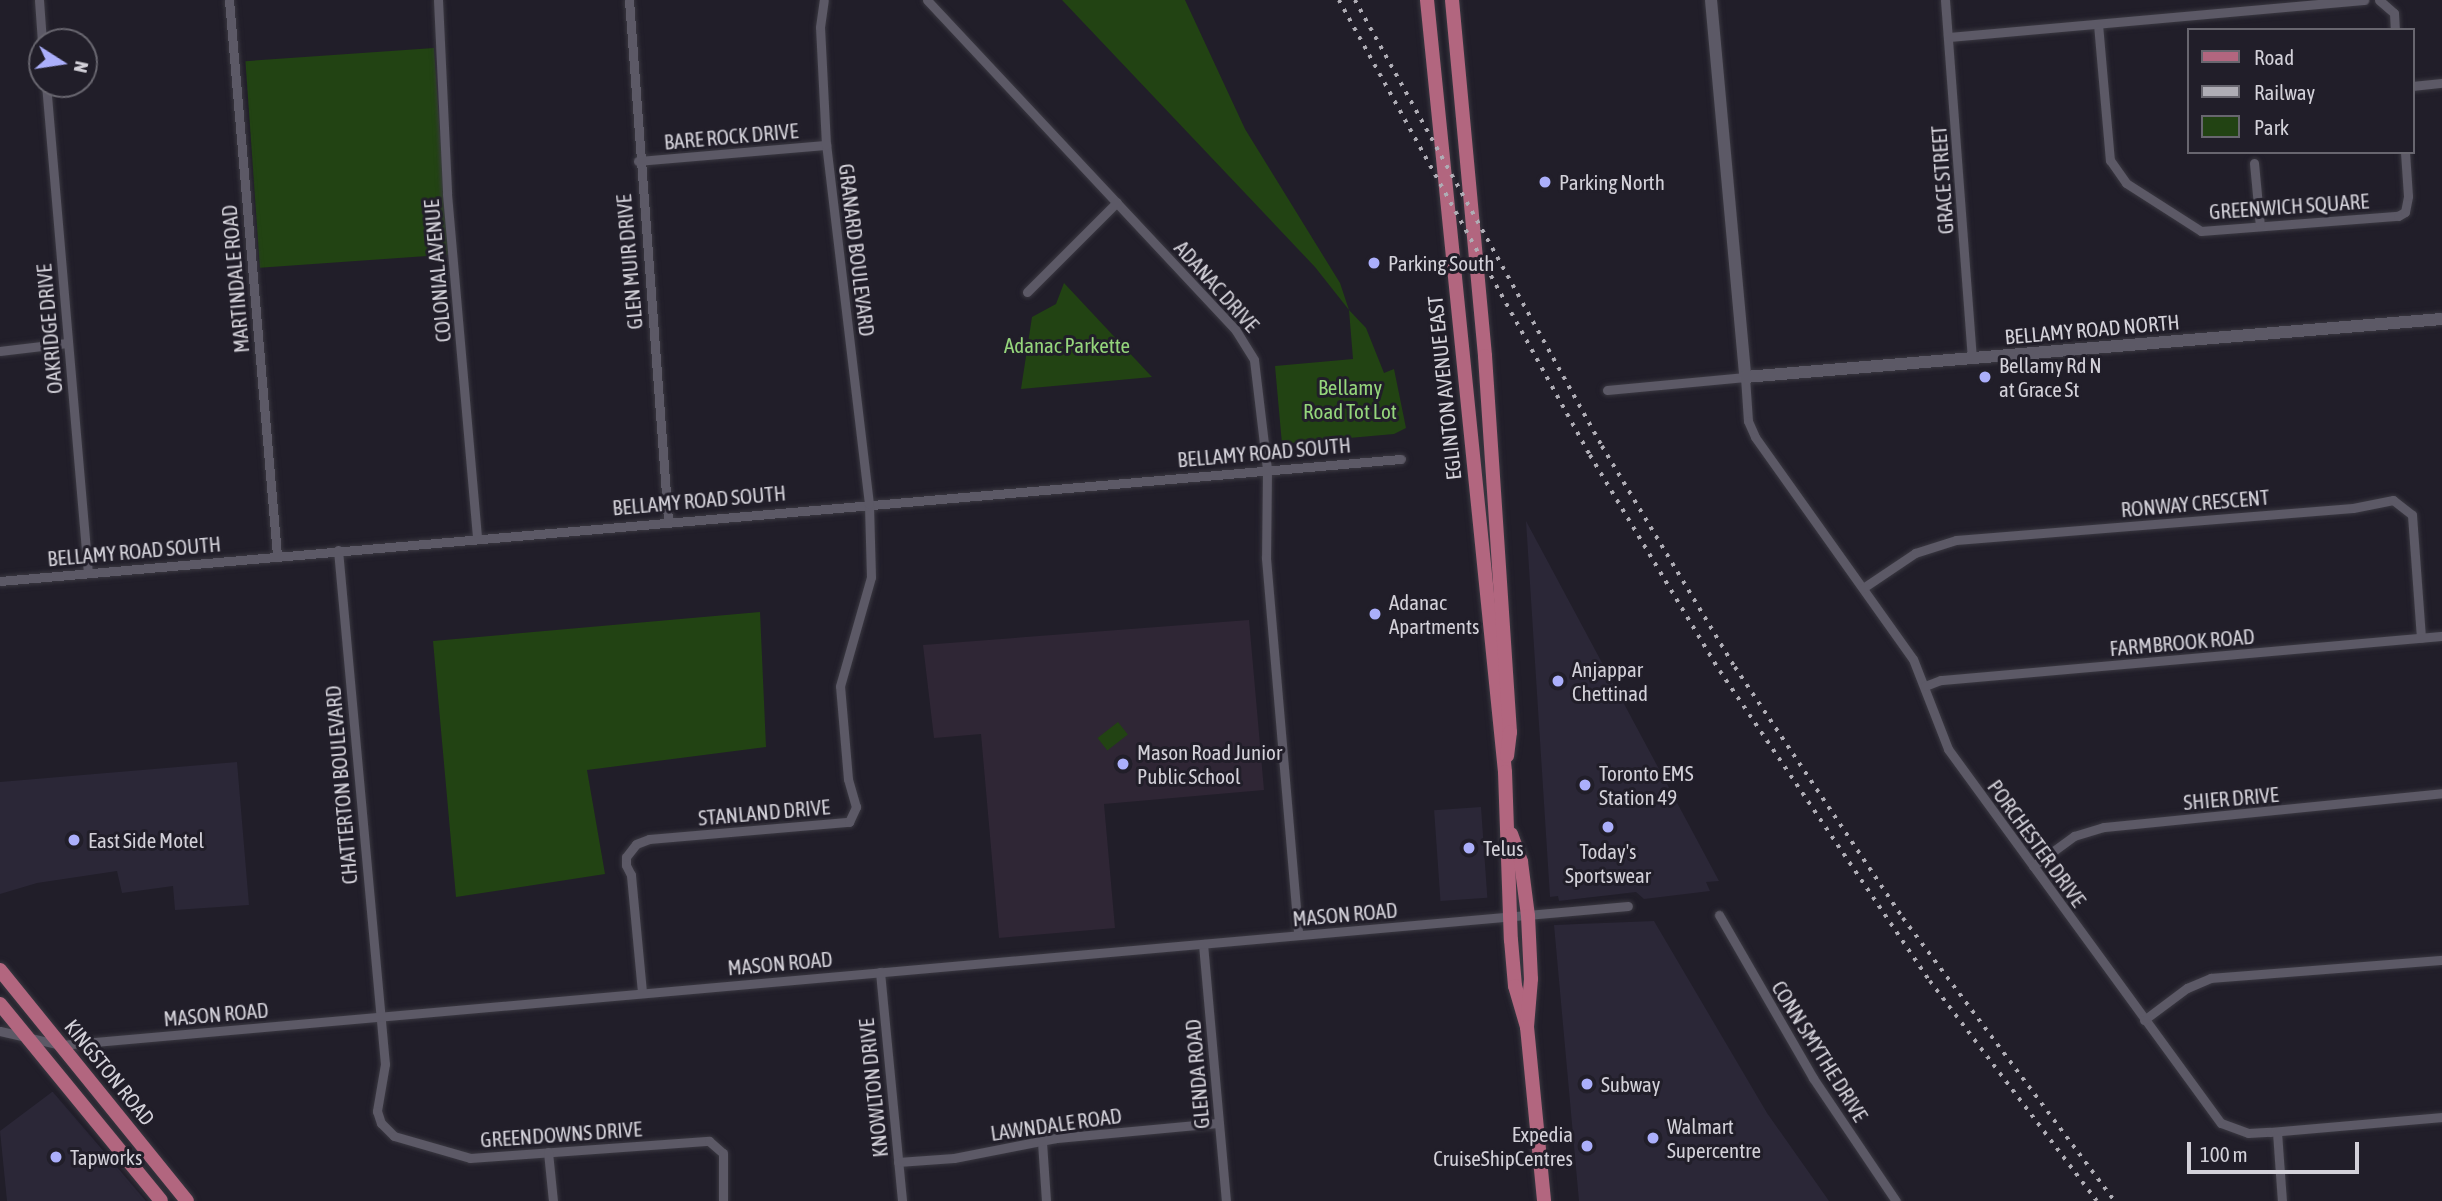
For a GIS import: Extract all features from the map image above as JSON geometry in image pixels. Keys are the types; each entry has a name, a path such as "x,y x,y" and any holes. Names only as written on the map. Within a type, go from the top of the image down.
{"main road":[{"name":"EGLINTON AVENUE EAST","path":"1427,0 1505,772 1509,829 1509,917 1515,986 1527,1027"},
{"name":"EGLINTON AVENUE EAST","path":"1452,0 1485,356 1510,732 1505,772"},
{"name":"EGLINTON AVENUE EAST","path":"1509,829 1521,862 1528,916 1531,979 1527,1027 1544,1201"},
{"name":"KINGSTON ROAD","path":"0,970 187,1201"},
{"name":"KINGSTON ROAD","path":"0,1004 30,1036 161,1201"}],"street":[{"path":"38,0 41,28"},
{"name":"MARTINDALE ROAD","path":"229,0 277,555"},
{"name":"COLONIAL AVENUE","path":"438,0 447,194 477,538"},
{"name":"GLEN MUIR DRIVE","path":"629,0 638,161 668,520"},
{"name":"GRANARD BOULEVARD","path":"824,0 820,27 826,145 869,503"},
{"name":"ADANAC DRIVE","path":"927,0 1247,344 1257,379 1267,469 1266,558 1298,935"},
{"path":"1711,0 1745,377"},
{"name":"GRACE STREET","path":"1945,0 1972,358"},
{"path":"1948,37 2364,0"},
{"path":"2379,0 2394,13 2395,28"},
{"name":"GREENWICH SQUARE","path":"2098,24 2110,160 2119,177 2201,231 2398,216 2404,212 2408,196 2405,154"},
{"path":"2414,86 2442,83"},
{"name":"OAKRIDGE DRIVE","path":"47,98 88,571"},
{"name":"BARE ROCK DRIVE","path":"638,161 826,145"},
{"path":"2254,163 2260,226"},
{"path":"1027,292 1117,202"},
{"name":"BELLAMY ROAD NORTH","path":"1607,390 2442,319"},
{"path":"0,351 68,343"},
{"name":"PORCHESTER DRIVE","path":"1745,377 1748,421 1755,438 1913,659 1948,749 2221,1124 2248,1133 2442,1117"},
{"name":"BELLAMY ROAD SOUTH","path":"0,581 668,520 1401,459"},
{"name":"RONWAY CRESCENT","path":"1863,588 1914,553 1956,540 2353,508 2393,500 2412,515 2421,638"},
{"name":"STANLAND DRIVE","path":"642,992 631,875 626,865 626,856 636,844 649,839 835,824 849,821 854,815 840,686 871,577 869,503"},
{"name":"CHATTERTON BOULEVARD","path":"338,550 379,1017"},
{"name":"FARMBROOK ROAD","path":"1925,686 1941,680 2442,636"},
{"name":"SHIER DRIVE","path":"2033,866 2074,836 2104,827 2442,793"},
{"path":"1528,916 1628,906"},
{"name":"CONN SMYTHE DRIVE","path":"1719,915 1813,1078 1896,1201"},
{"name":"MASON ROAD","path":"0,1031 61,1045 1528,916"},
{"name":"GLENDA ROAD","path":"1203,944 1226,1201"},
{"path":"2144,1020 2187,988 2211,978 2442,960"},
{"name":"KNOWLTON DRIVE","path":"880,972 902,1201"},
{"name":"GREENDOWNS DRIVE","path":"379,1017 386,1075 377,1111 389,1132 470,1158 715,1142 723,1153 723,1201"},
{"name":"LAWNDALE ROAD","path":"898,1162 1042,1142 1218,1123"},
{"path":"2277,1132 2282,1201"},
{"path":"1042,1142 1046,1201"},
{"path":"548,1152 553,1201"}],"shaded area":[{"path":"1526,521 1719,881 1706,882 1710,891 1644,899 1636,892 1559,901 1558,896 1550,897"},
{"name":"Mason Road Junior Public School","path":"1249,620 1264,790 1104,804 1115,928 999,938 981,734 934,738 923,645"},
{"path":"237,762 249,905 175,910 173,886 122,893 117,871 37,883 0,894 0,782"},
{"path":"1481,807 1487,898 1440,901 1434,810"},
{"path":"1654,921 1767,1113 1829,1201 1579,1201 1554,925"},
{"path":"52,1092 146,1201 7,1201 0,1131"}],"green space":[{"path":"1062,0 1185,0 1245,129 1340,283 1349,310 1315,267"},
{"path":"434,48 448,254 260,268 245,61"},
{"name":"Adanac Parkette","path":"1064,283 1152,377 1021,389 1032,317 1056,304"},
{"name":"Bellamy Road Tot Lot","path":"1349,310 1366,328 1384,373 1394,369 1406,428 1394,434 1282,444 1275,366 1353,359"},
{"path":"760,612 766,747 587,770 605,874 456,897 433,641"},
{"path":"1118,722 1128,735 1107,751 1098,738"}],"railway":[{"path":"1339,0 1590,455 1720,671 1930,981 2097,1201"},
{"path":"1355,0 1602,446 1735,667 1903,918 2115,1201"}],"place":[{"name":"Parking North","path":"1545,182"},
{"name":"Parking South","path":"1374,263"},
{"name":"Bellamy Rd N at Grace St","path":"1985,377"},
{"name":"Adanac Apartments","path":"1375,614"},
{"name":"Anjappar Chettinad","path":"1558,681"},
{"name":"Mason Road Junior Public School","path":"1123,764"},
{"name":"Toronto EMS Station 49","path":"1585,785"},
{"name":"Today's Sportswear","path":"1608,827"},
{"name":"East Side Motel","path":"74,840"},
{"name":"Telus","path":"1469,848"},
{"name":"Subway","path":"1587,1084"},
{"name":"Walmart Supercentre","path":"1653,1138"},
{"name":"Expedia CruiseShipCentres","path":"1587,1146"},
{"name":"Tapworks","path":"56,1157"}]}
